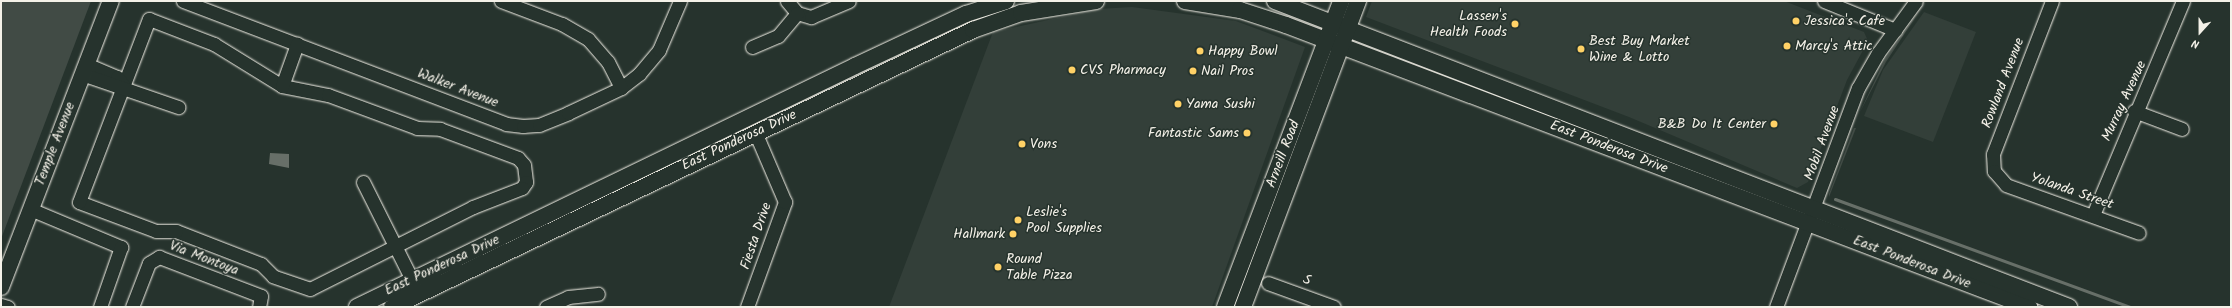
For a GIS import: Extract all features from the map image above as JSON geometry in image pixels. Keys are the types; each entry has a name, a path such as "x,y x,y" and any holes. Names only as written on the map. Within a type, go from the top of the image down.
{"main road":[{"name":"Temple Avenue","path":"1,287 111,1"},
{"name":"East Ponderosa Drive","path":"357,307 411,278 966,14 1006,1"},
{"name":"East Ponderosa Drive","path":"392,307 755,132 973,30 1022,13 1096,1"},
{"name":"East Ponderosa Drive","path":"1185,1 1240,10 1811,216 2070,307"},
{"name":"East Ponderosa Drive","path":"1275,1 1811,216 2029,307"},
{"name":"Arneill Road","path":"1340,27 1341,1"},
{"name":"Arneill Road","path":"1225,307 1333,43 1340,27 1358,1"},
{"name":"Arneill Road","path":"1243,307 1333,43"}],"street":[{"path":"501,1 566,26 588,39 608,62 621,88"},
{"name":"Walker Avenue","path":"189,2 296,44 515,126 543,123 621,88 639,74 659,50 680,1"},
{"path":"787,1 797,13 808,17 821,15 849,1"},
{"path":"1824,1 1894,30"},
{"name":"Mobil Avenue","path":"1776,307 1858,88 1894,30 1916,1"},
{"name":"Rowland Avenue","path":"1997,176 1993,154 2052,1"},
{"name":"Murray Avenue","path":"2093,215 2134,111 2160,60 2183,1"},
{"path":"752,48 778,36 797,13"},
{"path":"149,19 214,44 282,86 328,95 417,128 440,129 518,158 524,166 526,174 522,188 473,207 310,290 274,276 261,264 176,231 156,231 79,202 149,19"},
{"path":"282,86 296,44"},
{"path":"84,69 117,77 124,86 178,107"},
{"path":"2134,111 2182,129"},
{"name":"Fiesta Drive","path":"746,307 785,202 755,132"},
{"name":"Yolanda Street","path":"1997,176 2006,185 2093,215 2139,233"},
{"path":"363,182 411,278"},
{"path":"30,209 121,247 100,307"},
{"name":"Via Montoya","path":"132,307 149,263 158,257 261,296 259,307"},
{"name":"S","path":"1268,283 1334,307"},
{"path":"546,307 575,295 598,294"},
{"path":"1,305 8,307"}],"shaded area":[{"path":"1,1 91,1 1,239"},
{"path":"1372,1 1784,1 1864,32 1868,41 1847,80 1808,182 1797,188 1629,117 1366,17"},
{"path":"1132,7 1236,21 1305,47 1212,307 889,307 993,32 1098,9"},
{"path":"1924,12 1976,32 1933,142 1864,116 1883,70"},
{"path":"1918,13 1886,62 1860,112 1885,59"},
{"path":"1854,128 1856,128 1829,197 1829,194"},
{"path":"270,153 289,154 289,168 269,164"}],"waterway":[{"path":"1835,199 2130,307"}],"place":[{"name":"Jessica's Cafe","path":"1796,21"},
{"name":"Lassen's Health Foods","path":"1515,24"},
{"name":"Marcy's Attic","path":"1787,46"},
{"name":"Best Buy Market Wine & Lotto","path":"1581,49"},
{"name":"Happy Bowl","path":"1200,51"},
{"name":"CVS Pharmacy","path":"1072,70"},
{"name":"Nail Pros","path":"1193,71"},
{"name":"Yama Sushi","path":"1178,104"},
{"name":"B&B Do It Center","path":"1774,124"},
{"name":"Fantastic Sams","path":"1247,133"},
{"name":"Vons","path":"1022,144"},
{"name":"Leslie's Pool Supplies","path":"1018,220"},
{"name":"Hallmark","path":"1013,234"},
{"name":"Round Table Pizza","path":"998,267"}]}
